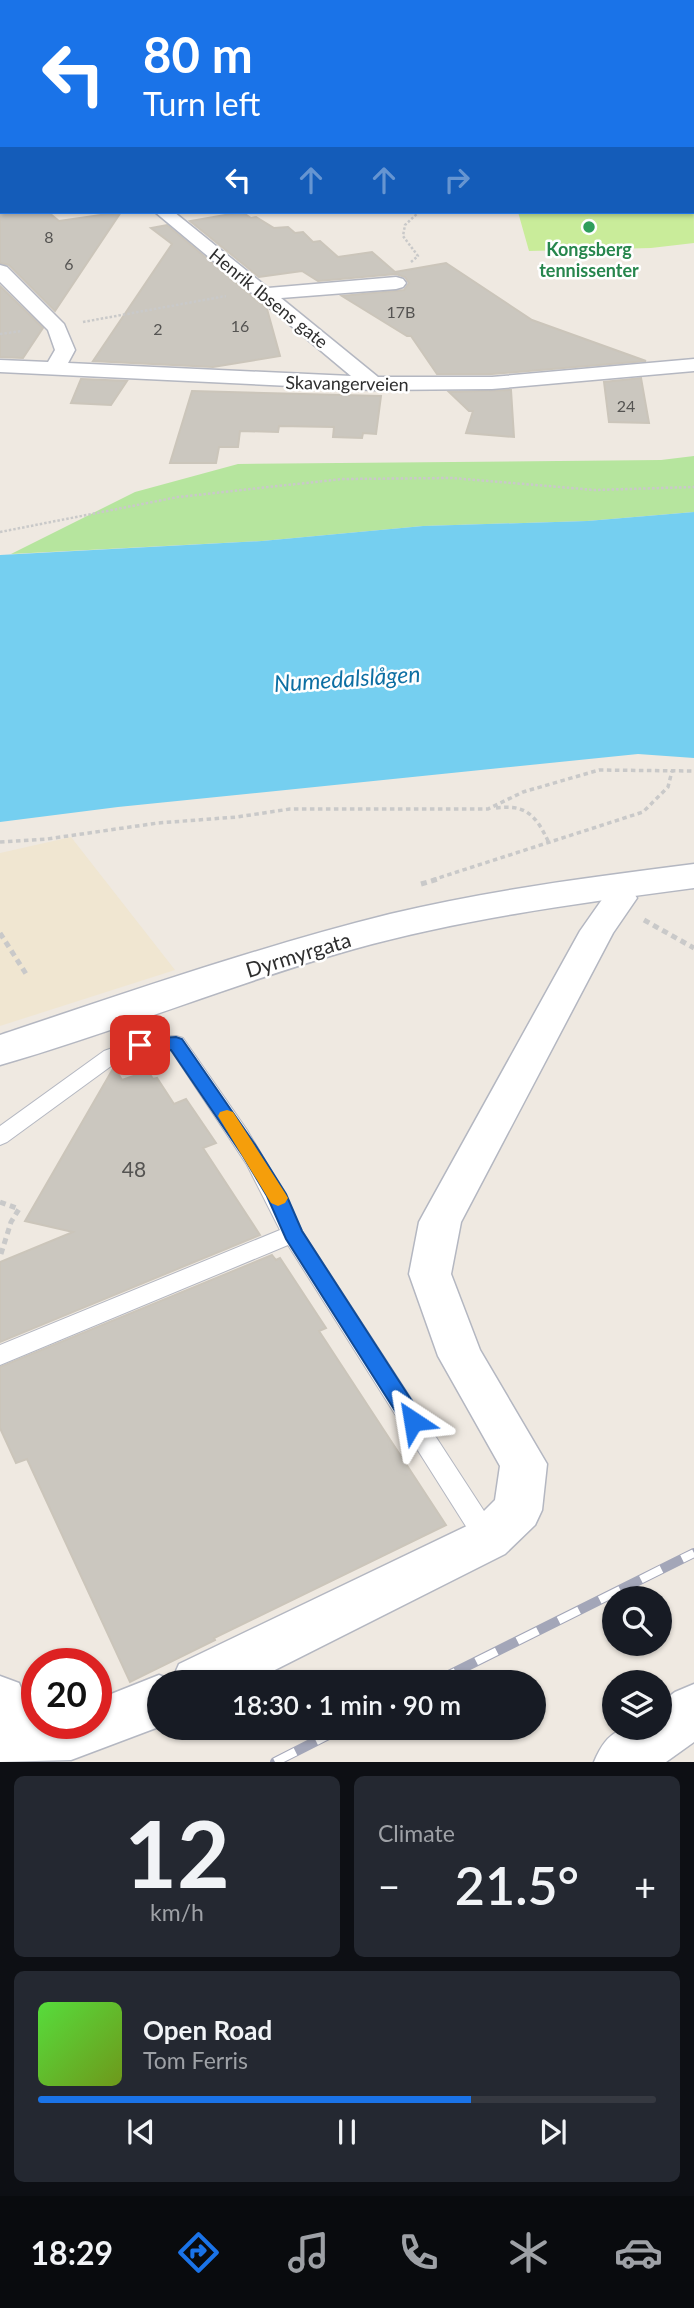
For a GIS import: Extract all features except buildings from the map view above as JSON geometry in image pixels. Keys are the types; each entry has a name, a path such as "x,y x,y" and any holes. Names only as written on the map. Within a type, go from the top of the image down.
{"main road":[{"name":"Dyrmyrgata","path":"0,1050 263,964 389,928 516,901 612,893 694,876"}],"street":[{"name":"Henrik Ibsens gate","path":"166,214 373,384"},
{"path":"0,271 55,327 65,350 54,369"},
{"path":"263,292 396,283"},
{"name":"Skavangerveien","path":"0,366 373,384 492,383 694,365"},
{"path":"221,1670 488,1539 518,1510 524,1464 460,1356 430,1275 439,1222 597,931 612,893"},
{"path":"4,1725 60,1736 147,1706"},
{"path":"621,1762 694,1710"}],"lane":[{"path":"0,1137 111,1056 140,1045 176,1043 276,1194 293,1234 488,1539"},
{"path":"0,1356 293,1234"}],"path":[{"path":"396,283 406,273 411,261 418,256 403,236 405,225 417,214"},
{"path":"55,327 263,292"},
{"path":"0,532 178,497 342,479 452,478 595,490 694,487"},
{"path":"488,809 523,792 599,770 694,771"},
{"path":"409,888 643,812 668,788 672,771"},
{"path":"0,842 47,839 158,823 237,817 290,809 488,809 508,806 531,810 539,820 548,841"},
{"path":"612,893 635,915 694,948"},
{"path":"0,934 28,977"},
{"path":"0,1202 19,1209 11,1222 0,1257"}],"shaded area":[{"path":"71,837 175,970 0,1026 0,853"}],"green space":[{"path":"519,214 694,214 694,243 651,248 529,251"},
{"path":"694,456 694,512 587,521 423,526 262,541 11,554 135,492 238,464 661,460"}],"water":[{"name":"Numedalslågen","path":"694,512 694,758 638,754 118,807 0,822 0,555 262,541 423,526 587,521"}],"railway":[{"path":"459,1670 694,1553"},
{"path":"275,1762 318,1740"}],"slow traffic":[{"path":"227,1116 278,1198"}],"place":[{"name":"Kongsberg tennissenter","path":"589,227"}],"route":[{"path":"140,1045 176,1043 236,1129 276,1194 293,1234 413,1421"}]}
